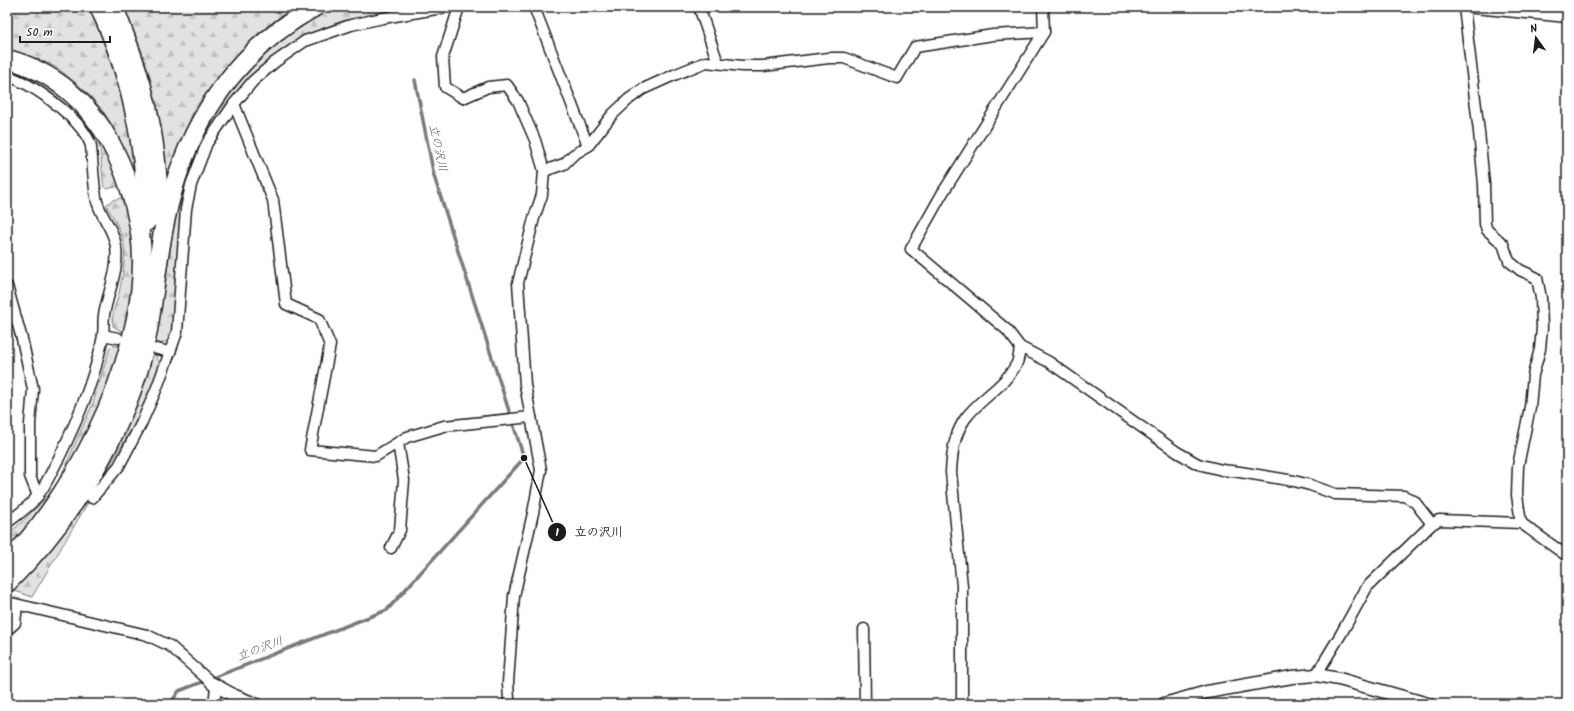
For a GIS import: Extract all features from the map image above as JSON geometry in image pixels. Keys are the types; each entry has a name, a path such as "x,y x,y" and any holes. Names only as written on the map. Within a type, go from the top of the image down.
{"highway":[{"path":"7,562 30,537 65,489 79,466 101,422 125,360 132,333 141,279 146,234 146,211 142,158 127,83 114,44 99,7"},
{"path":"114,7 137,71 147,108 152,136 159,198 158,266"},
{"path":"7,583 38,550 71,506 91,475 117,426 137,375 144,350 150,326 162,233 175,181 195,131 208,107 240,65 260,46 302,14 315,7"},
{"path":"7,59 39,71 76,96 93,114 106,134 126,176 135,208 140,234 141,279"}],"street":[{"path":"92,498 119,466 141,424 156,390 170,352 177,332 186,208 191,185 207,143 234,104 253,81 305,41 351,25 448,7"},
{"path":"459,7 443,57 445,87 463,98 488,87 507,85 518,101 535,140 544,171 542,195 534,218 518,283 525,385 541,470 514,596 508,683 509,700 511,704"},
{"path":"534,7 588,146"},
{"path":"699,7 718,63"},
{"path":"1043,7 1044,32 942,194 911,249 1008,330 1020,347 1049,362 1178,452 1198,464 1222,470 1294,481 1335,494 1404,496 1414,501 1432,524"},
{"path":"1521,523 1517,496 1518,466 1530,407 1533,375 1540,349 1542,328 1540,298 1537,278 1520,270 1509,261 1503,244 1487,230 1485,224 1484,184 1479,132 1464,7 1567,17"},
{"path":"544,171 564,164 573,155 588,146 612,115 629,99 643,89 706,62 742,66 763,66 829,58 844,58 898,78 915,47 993,36 1044,32"},
{"path":"7,76 37,90 57,105 81,128 90,144 96,198 100,212 110,226 116,245 117,262 104,316 103,335 84,401 71,432 47,482 38,496 7,523"},
{"path":"234,104 273,200 286,304 318,319 330,345 310,450 376,456 407,438 444,426 531,417"},
{"path":"7,286 22,339 33,389 30,424 30,476 38,496"},
{"path":"103,335 118,338"},
{"path":"962,704 962,586 952,472 952,454 958,432 965,420 1016,365 1020,347"},
{"path":"157,349 170,352"},
{"path":"391,548 400,530 404,480 398,443"},
{"path":"1316,675 1342,634 1367,587 1432,524 1440,520 1521,523 1567,556"},
{"path":"7,630 15,623 12,604 147,635 170,646 215,685 235,696 255,704"},
{"path":"864,629 865,704"},
{"path":"1164,704 1207,692 1292,677 1316,675 1339,679 1428,704"},
{"path":"214,704 215,685"}],"green space":[{"path":"7,7 89,7 106,50 120,93 135,161 138,184 119,139 104,113 95,101 61,70 45,62 7,51"},
{"path":"124,7 296,7 259,33 227,66 200,101 183,137 168,183 154,93 146,64"},
{"path":"333,7 418,7 345,20 316,31 279,55 196,158 185,189 181,212 173,331 169,340 160,344 154,342 165,285 174,222 191,158 224,97 270,46 324,11"},
{"path":"7,68 35,79 62,95 84,116 104,146 120,186 107,189 104,187 98,141 80,119 52,93 19,74 7,70"},
{"path":"124,197 130,230 133,275 124,333 113,326 113,314 119,293 123,269 124,244 119,229 106,205 113,200"},
{"path":"121,345 97,413 63,479 7,554 7,535 47,497 59,480 93,403 110,347"},
{"path":"152,354 156,356 161,365 137,420 32,597 12,590 127,421"}],"waterway":[{"name":"立の沢川","path":"170,704 179,691 387,610 524,458 434,176 415,80"}],"place":[{"name":"立の沢川","path":"524,458"}]}
